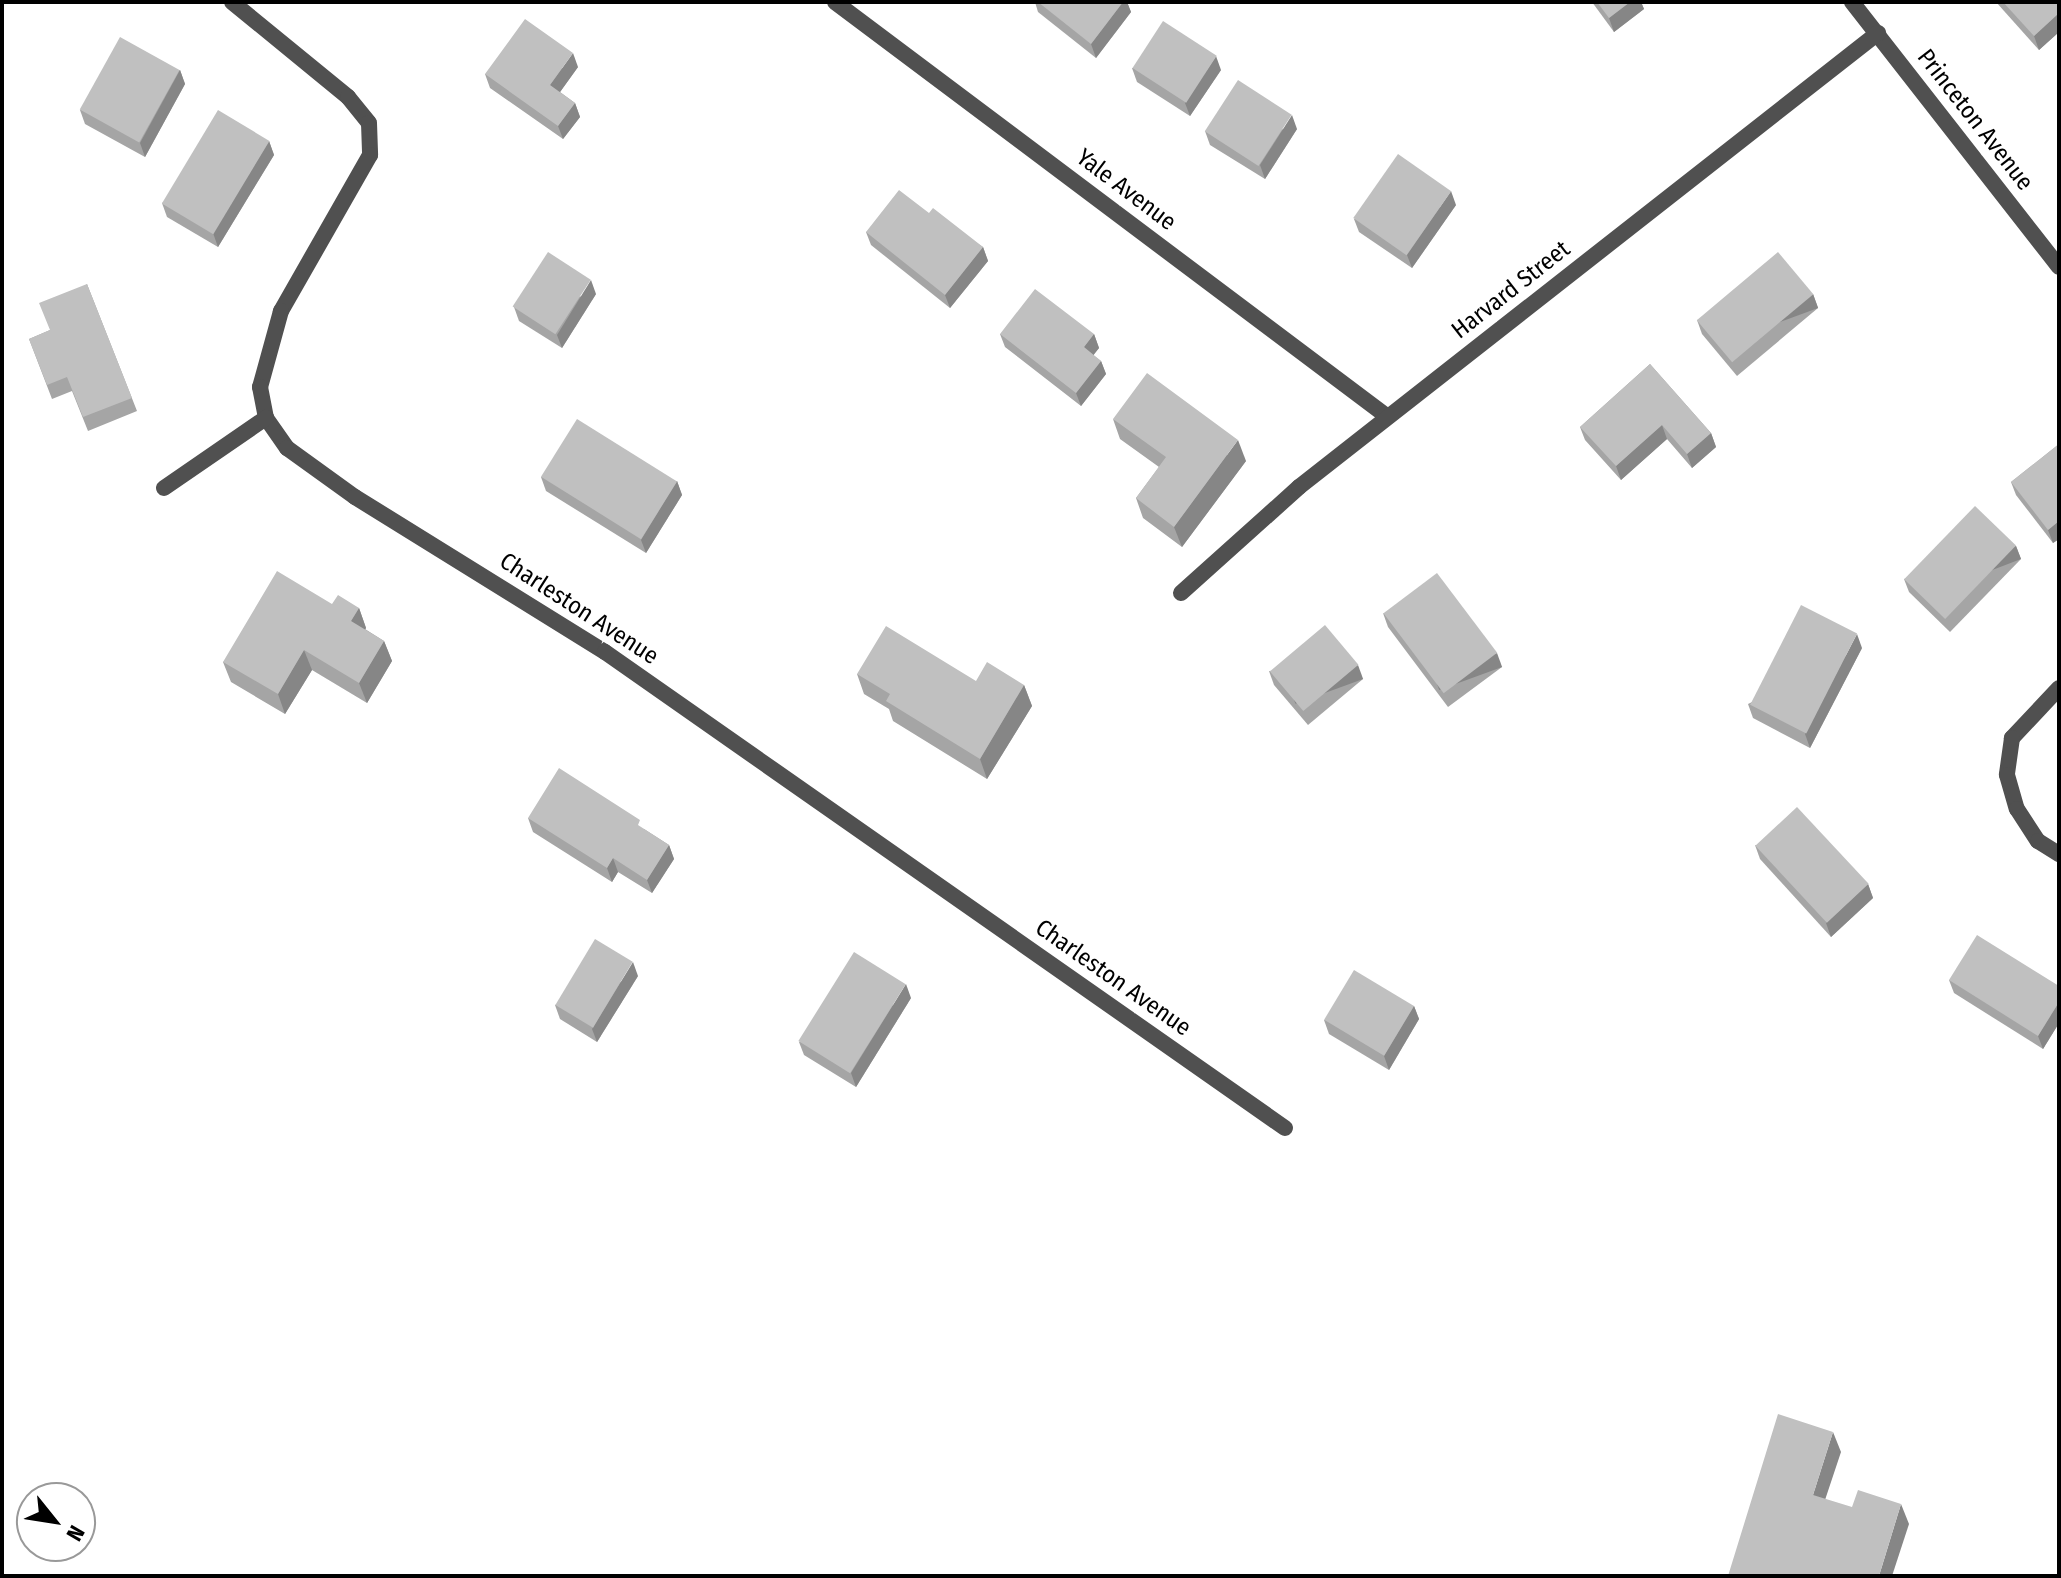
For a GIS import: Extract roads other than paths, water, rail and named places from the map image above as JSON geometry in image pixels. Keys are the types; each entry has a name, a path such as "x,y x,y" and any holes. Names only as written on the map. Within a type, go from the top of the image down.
{"street":[{"path":"164,488 266,418 260,387 281,311 370,155 369,123 348,97 232,2"},
{"name":"Yale Avenue","path":"835,2 1388,417"},
{"name":"Princeton Avenue","path":"1852,2 2059,267"},
{"name":"Harvard Street","path":"1181,593 1299,487 1878,33"},
{"name":"Charleston Avenue","path":"266,418 287,448 355,497 605,652 1285,1128"},
{"path":"2059,688 2034,709 2012,738 2007,775 2017,809 2038,841 2059,854"}]}
